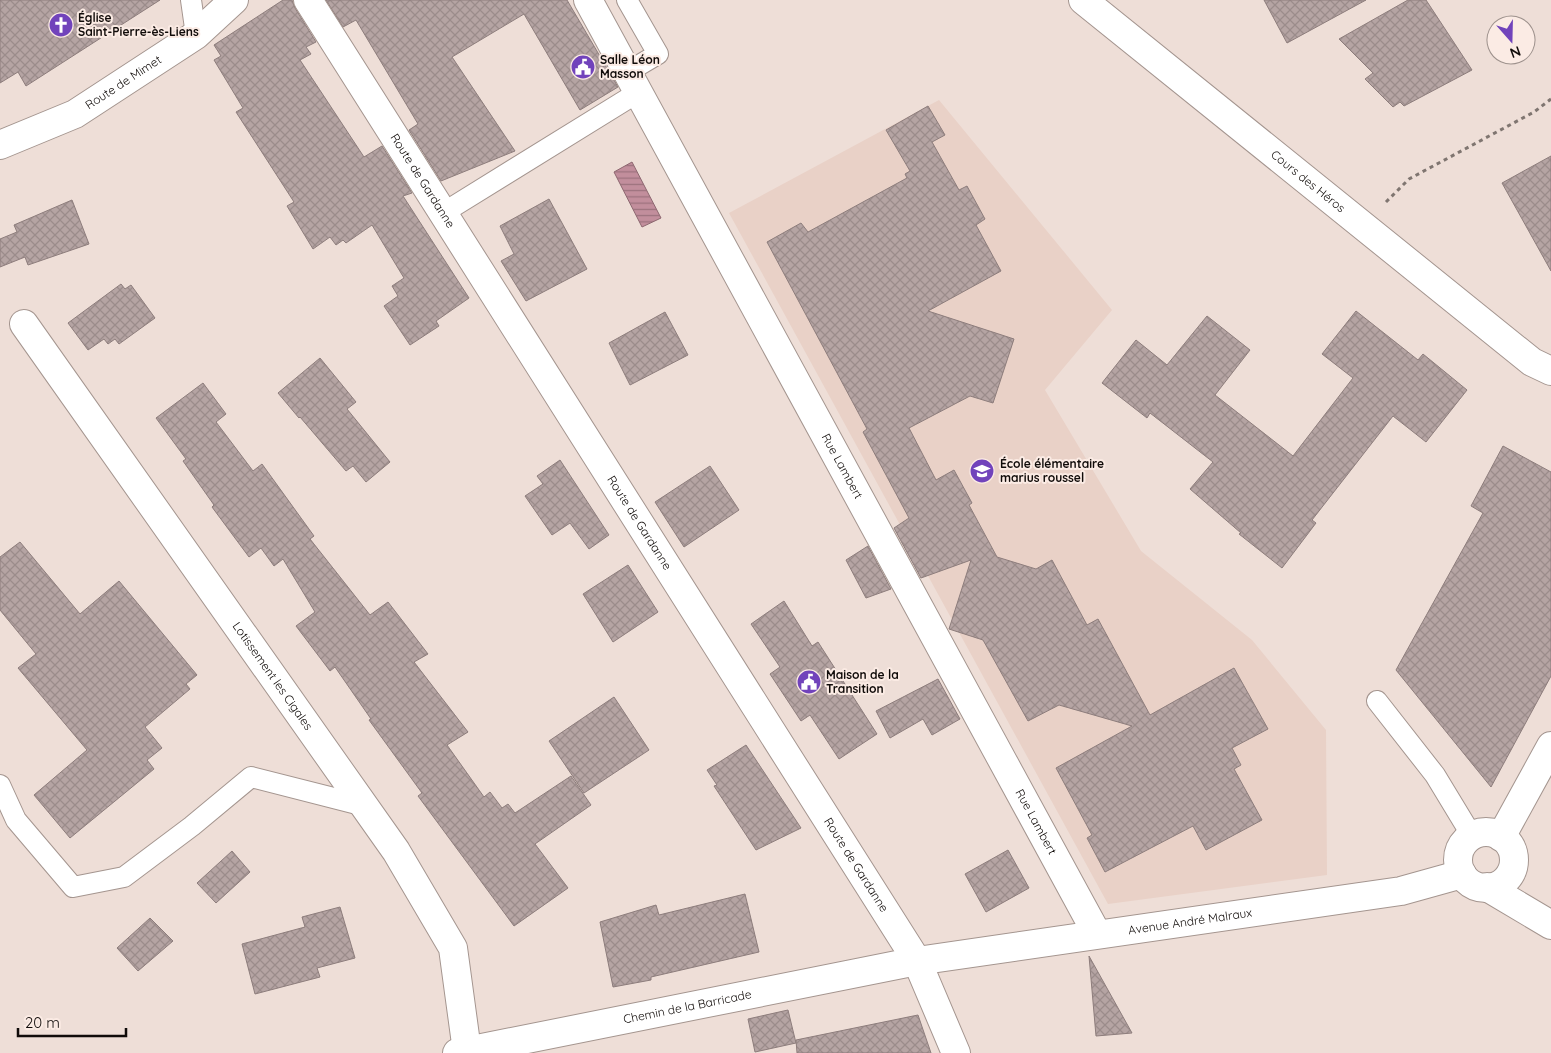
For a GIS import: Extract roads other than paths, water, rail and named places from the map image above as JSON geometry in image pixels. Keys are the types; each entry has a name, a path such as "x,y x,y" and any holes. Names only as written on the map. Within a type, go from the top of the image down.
{"main road":[{"name":"Route de Mimet","path":"0,145 75,114 196,35 234,0"},
{"name":"Route de Gardanne","path":"308,0 917,961 956,1053"},
{"name":"Rue Lambert","path":"588,0 631,83 1096,934"},
{"name":"Cours des Héros","path":"1083,0 1362,225 1542,366"},
{"name":"Lotissement les Cigales","path":"24,324 396,851 453,948 462,1052"},
{"path":"1501,837 1551,746"},
{"path":"1487,832 1501,837 1508,842 1514,858 1513,867 1509,875 1496,886 1488,887 1473,884 1462,874 1459,866 1460,849 1472,836 1487,832"},
{"name":"Avenue André Malraux","path":"917,961 1401,891 1462,874"},
{"path":"1488,887 1551,925"},
{"name":"Chemin de la Barricade","path":"462,1052 917,961"}],"lane":[{"path":"191,0 196,35"},
{"path":"444,213 631,83 658,54 627,0"},
{"path":"1377,701 1434,775 1472,836"},
{"path":"0,785 16,820 73,887 124,877 192,826 251,777 365,806"}],"place":[{"name":"Église Saint-Pierre-ès-Liens","path":"61,25"},
{"name":"Salle Léon Masson","path":"583,67"},
{"name":"École élémentaire marius roussel","path":"982,471"},
{"name":"Maison de la Transition","path":"809,682"}]}
